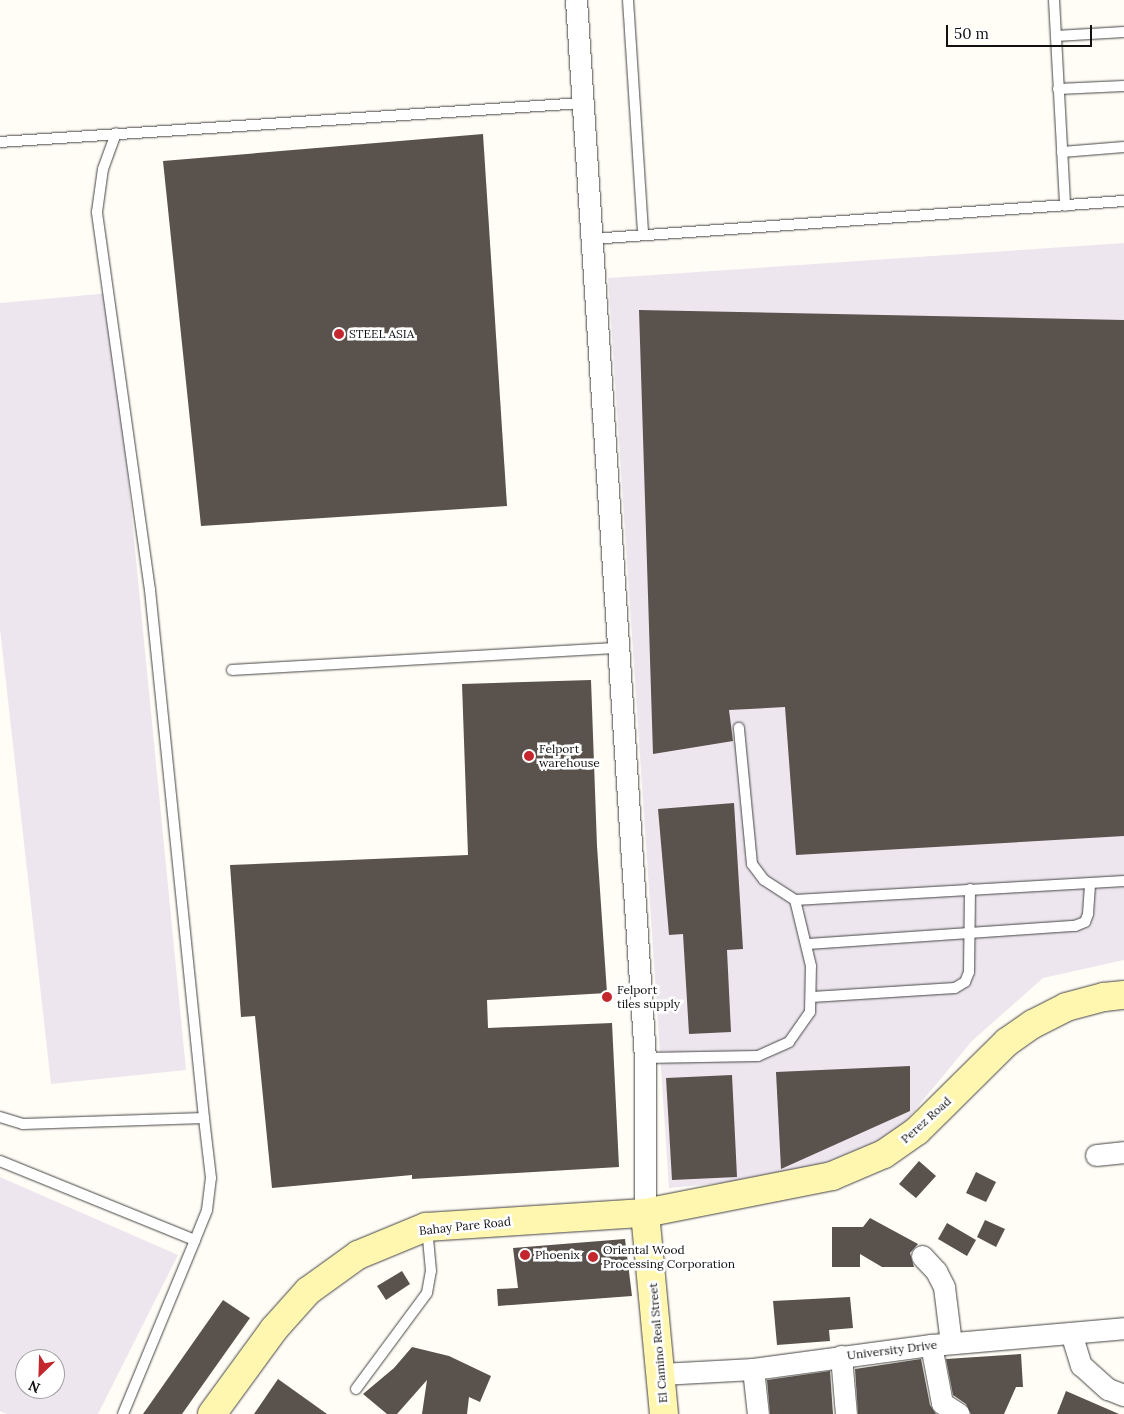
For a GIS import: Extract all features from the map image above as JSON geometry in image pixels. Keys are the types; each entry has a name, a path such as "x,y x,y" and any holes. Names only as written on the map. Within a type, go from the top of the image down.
{"street":[{"path":"576,0 645,1058 645,1213"},
{"name":"Perez Road","path":"645,1213 832,1176 884,1154 917,1131 1007,1042 1033,1024 1066,1007 1124,995"},
{"path":"1096,1155 1124,1152"},
{"name":"Bahay Pare Road","path":"212,1414 274,1329 308,1292 358,1255 426,1227 645,1213"},
{"name":"El Camino Real Street","path":"645,1213 664,1414"},
{"path":"922,1256 936,1271 944,1287 941,1344 942,1403 959,1414"},
{"name":"University Drive","path":"661,1374 753,1369 941,1344 1124,1328"},
{"path":"1071,1333 1081,1365 1108,1389 1124,1395"},
{"path":"841,1356 846,1414"},
{"path":"753,1369 758,1414"}],"lane":[{"path":"628,0 643,235"},
{"path":"1054,0 1064,206"},
{"path":"1056,36 1124,32"},
{"path":"1058,89 1124,86"},
{"path":"0,142 582,103"},
{"path":"116,133 103,169 97,212 150,590 211,1178 207,1210 123,1414"},
{"path":"1062,152 1124,147"},
{"path":"591,238 1124,202"},
{"path":"232,670 618,648"},
{"path":"739,728 752,864 764,880 795,900 1124,881"},
{"path":"808,944 1075,926 1085,922 1088,914 1090,883"},
{"path":"812,997 955,988 965,982 969,972 970,890"},
{"path":"645,1058 758,1056 789,1042 810,1012 812,997 808,944 795,900"},
{"path":"0,1117 23,1124 204,1118"},
{"path":"0,1161 195,1240"},
{"path":"356,1389 427,1293 432,1271 426,1227"}],"shaded area":[{"path":"1124,243 1124,960 1043,978 972,1041 901,1127 851,1157 774,1178 669,1188 608,278"},
{"path":"110,293 186,1070 51,1084 0,629 0,303"},
{"path":"0,1177 178,1255 98,1414 7,1414 0,1411"}],"building":[{"name":"STEEL ASIA","path":"483,134 507,506 201,526 163,161"},
{"path":"639,310 1124,320 1124,836 796,855 785,707 729,710 733,741 653,754"},
{"path":"591,680 597,846 607,993 487,1000 488,1028 612,1023 619,1167 412,1179 412,1175 272,1188 255,1016 241,1017 230,865 468,855 462,684"},
{"path":"734,803 743,949 727,950 731,1032 689,1034 683,934 669,935 658,809"},
{"path":"910,1066 910,1111 781,1169 776,1072"},
{"path":"732,1075 737,1177 672,1180 666,1078"},
{"path":"919,1161 936,1176 916,1198 899,1184"},
{"path":"976,1172 996,1182 986,1202 966,1193"},
{"path":"870,1218 918,1244 910,1253 914,1267 882,1267 860,1254 860,1267 832,1267 832,1227 863,1227"},
{"path":"985,1220 1005,1229 996,1247 977,1237"},
{"path":"947,1223 976,1240 967,1256 938,1239"},
{"path":"625,1239 632,1296 498,1306 497,1289 518,1288 513,1248"},
{"path":"402,1271 410,1284 386,1300 377,1286"},
{"path":"850,1297 853,1328 829,1330 830,1341 777,1345 773,1301"},
{"path":"223,1300 250,1318 182,1414 143,1414"},
{"path":"412,1347 449,1356 491,1376 480,1402 469,1397 467,1414 422,1414 427,1380 397,1414 387,1414 363,1394 394,1368"},
{"path":"1021,1354 1023,1387 1016,1387 1004,1414 971,1414 966,1404 953,1395 946,1359"},
{"path":"921,1359 930,1405 936,1414 858,1414 855,1369"},
{"path":"830,1371 833,1414 770,1414 767,1380"},
{"path":"278,1379 327,1414 254,1414"},
{"path":"1066,1391 1119,1414 1057,1414"}],"place":[{"name":"STEEL ASIA","path":"339,334"},
{"name":"Felport warehouse","path":"529,756"},
{"name":"Felport tiles supply","path":"607,997"},
{"name":"Phoenix","path":"525,1255"},
{"name":"Oriental Wood Processing Corporation","path":"593,1257"}]}
